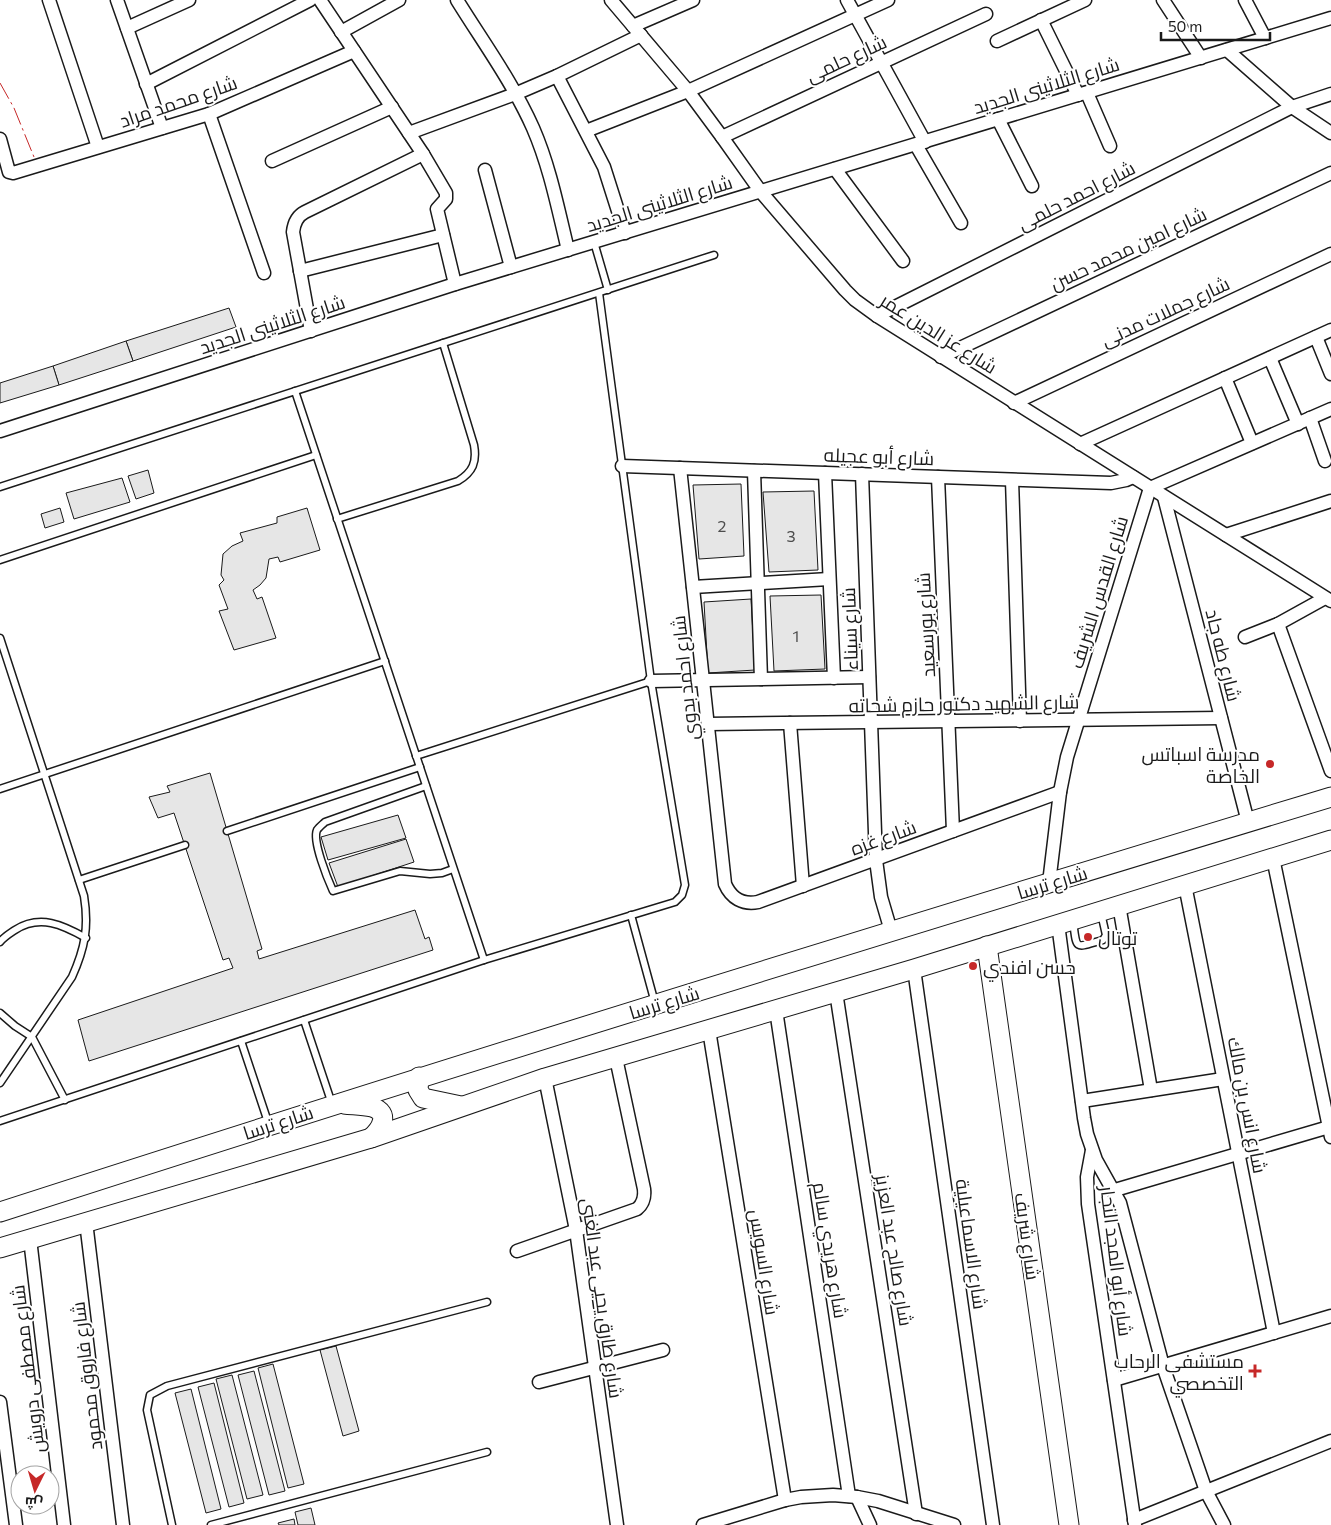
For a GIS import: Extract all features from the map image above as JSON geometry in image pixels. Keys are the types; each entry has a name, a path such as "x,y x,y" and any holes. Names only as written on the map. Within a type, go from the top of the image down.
{"main road":[{"name":"شارع ترسا","path":"0,1212 334,1104 1331,797"},
{"name":"شارع ترسا","path":"0,1248 371,1138 545,1078 914,969 1331,840"},
{"name":"شارع شريف","path":"987,946 1068,1525"},
{"path":"420,1078 418,1090 423,1098 464,1107"},
{"path":"334,1104 372,1107 377,1110 383,1120 382,1126 371,1138"}],"street":[{"path":"49,0 98,147"},
{"path":"117,0 162,128"},
{"path":"127,28 189,0"},
{"path":"146,84 310,0"},
{"path":"320,0 423,154 446,193 446,199 437,209 455,284"},
{"path":"341,32 399,0"},
{"path":"457,0 515,94 533,128 547,163 568,250"},
{"name":"شارع عز الدين عمر","path":"611,0 688,90 761,192 855,300 876,316 1164,497 1326,595"},
{"path":"409,133 515,94 557,76 693,0"},
{"path":"847,0 881,62 961,223"},
{"path":"586,131 688,90 888,0"},
{"path":"997,40 1085,0"},
{"path":"1163,0 1201,58"},
{"path":"1245,0 1265,38"},
{"name":"شارع حلمى","path":"722,137 986,14"},
{"name":"شارع الثلاثينى الجديد","path":"0,431 455,284 1331,18"},
{"path":"1041,20 1110,146"},
{"path":"1226,50 1292,107 1331,133"},
{"name":"شارع محمد مراد","path":"0,139 9,172 13,173 210,114 354,51"},
{"path":"557,76 604,167 625,233"},
{"name":"شارع احمد حلمى","path":"876,316 1292,107 1331,94"},
{"path":"272,161 392,107"},
{"path":"210,114 264,273"},
{"path":"998,119 1032,186"},
{"path":"311,331 293,232 295,222 301,214 423,154"},
{"path":"835,169 903,261"},
{"path":"485,170 511,267"},
{"name":"شارع امين محمد حسن","path":"941,356 1331,173"},
{"path":"300,271 443,235"},
{"name":"شارع جملات مدنى","path":"1014,402 1331,254"},
{"path":"1080,444 1331,330"},
{"path":"1316,337 1331,374"},
{"path":"1270,358 1325,461"},
{"path":"1225,378 1252,443"},
{"path":"1150,488 1331,409"},
{"name":"شارع أبو عجيله","path":"622,466 1111,483 1133,477"},
{"name":"شارع احمد بدوي","path":"680,468 726,884"},
{"path":"754,471 761,679"},
{"path":"825,473 834,678"},
{"name":"شارع سيناء","path":"862,474 876,860 881,897 891,931"},
{"name":"شارع بورسعيد","path":"938,477 954,831"},
{"path":"1012,480 1020,721"},
{"name":"شارع القدس الشريف","path":"1049,883 1060,792 1068,757 1150,488"},
{"name":"شارع طه جاد","path":"1164,497 1248,822"},
{"path":"1226,535 1331,501"},
{"path":"693,587 829,579"},
{"path":"1245,637 1278,624 1326,595"},
{"path":"1278,624 1331,771"},
{"path":"651,681 869,678"},
{"name":"شارع الشهيد دكتور حازم شحاته","path":"708,724 1221,718"},
{"path":"790,723 803,886"},
{"name":"شارع غزه","path":"726,884 731,894 736,898 746,903 752,903 876,860 1060,792"},
{"path":"1114,1190 1238,1154 1330,1132 1325,1082 1273,858"},
{"name":"شارع انس بن مالك","path":"1185,885 1274,1333"},
{"path":"1119,905 1151,1090"},
{"path":"1065,922 1084,1118 1092,1150 1114,1190 1122,1210 1162,1366 1206,1491 1224,1525"},
{"name":"شارع الاسماعيلية","path":"914,969 993,1525"},
{"name":"شارع صالح عبد العزيز","path":"836,992 916,1514"},
{"name":"شارع هريدي سالم","path":"776,1010 853,1497 870,1525"},
{"name":"شارع السويس","path":"709,1030 784,1500"},
{"path":"517,1251 637,1209 640,1206 644,1198 644,1189 616,1058"},
{"name":"شارع طارق يحيى عبد الغنى","path":"545,1078 576,1230 617,1525"},
{"path":"1082,1101 1223,1079"},
{"name":"شارع أبو المجد النجار","path":"1092,1150 1087,1177 1088,1204 1134,1523"},
{"name":"شارع فاروق محمود","path":"86,1222 123,1525"},
{"name":"شارع مصطفى درويش","path":"30,1239 64,1525"},
{"path":"1114,1380 1331,1316"},
{"path":"539,1382 663,1350"},
{"path":"0,1402 16,1525"},
{"path":"1134,1523 1206,1491 1331,1441"},
{"path":"703,1525 784,1500 816,1496 853,1497 884,1503 954,1525"}],"lane":[{"path":"594,242 608,290"},
{"path":"0,487 714,256"},
{"path":"0,1120 484,960 675,902 679,899 685,885 651,681 599,293"},
{"path":"337,518 458,481 467,475 474,466 476,456 474,445 443,343"},
{"path":"295,391 484,960"},
{"path":"0,560 316,455"},
{"path":"0,638 84,896 87,917 86,938 81,958 72,977 0,1083"},
{"path":"0,789 385,661"},
{"path":"416,756 651,681"},
{"path":"227,831 420,767"},
{"path":"426,786 325,822 320,826 316,831 316,840 328,880 333,891 400,871 430,874 454,869"},
{"path":"79,880 185,845"},
{"path":"1065,922 1078,945 1081,946 1103,940 1106,935 1101,911"},
{"path":"631,915 655,1004"},
{"path":"0,942 4,937 23,925 44,921 66,927 86,938"},
{"path":"0,1013 32,1037 64,1100"},
{"path":"304,1020 334,1104"},
{"path":"241,1041 270,1125"},
{"path":"172,1525 147,1410 150,1395 167,1386 487,1302"},
{"path":"211,1525 487,1452"}],"building":[{"path":"229,308 236,327 133,361 126,341"},
{"path":"126,341 133,361 59,385 53,366"},
{"path":"53,366 59,385 0,403 0,383"},
{"path":"148,470 154,493 136,499 128,476"},
{"path":"122,478 130,502 74,519 66,493"},
{"path":"741,484 744,556 699,559 693,485"},
{"path":"814,491 818,570 769,572 763,492"},
{"path":"60,508 64,522 45,528 41,514"},
{"path":"307,508 320,550 280,562 278,557 269,559 266,578 253,590 257,599 262,597 276,638 234,650 219,611 228,609 219,585 224,580 221,575 223,554 232,546 243,541 240,533 277,523 277,517"},
{"path":"821,595 825,669 774,671 770,596"},
{"path":"751,599 755,670 708,673 704,602"},
{"path":"210,773 262,949 257,951 259,959 415,910 425,939 429,937 433,950 89,1061 78,1020 233,968 229,958 223,960 174,813 158,818 149,797 170,792 167,786"},
{"path":"398,815 406,838 328,860 321,837"},
{"path":"406,839 414,862 338,887 329,863"},
{"path":"336,1346 359,1431 343,1436 320,1350"},
{"path":"273,1364 304,1484 288,1488 258,1368"},
{"path":"254,1371 285,1491 269,1495 238,1375"},
{"path":"232,1375 263,1495 247,1499 216,1379"},
{"path":"214,1383 244,1503 229,1507 198,1387"},
{"path":"191,1389 221,1509 206,1513 175,1393"},
{"path":"311,1508 315,1525 298,1525 295,1512"},
{"path":"294,1519 295,1525 279,1525 278,1523"}],"power":[{"path":"0,83 14,108 34,157"}],"place":[{"name":"مدرسة اسباتس الخاصة","path":"1270,764"},
{"name":"توتال","path":"1088,937"},
{"name":"حسن افندي","path":"973,966"},
{"name":"مستشفى الرحاب التخصصي","path":"1255,1371"}]}
